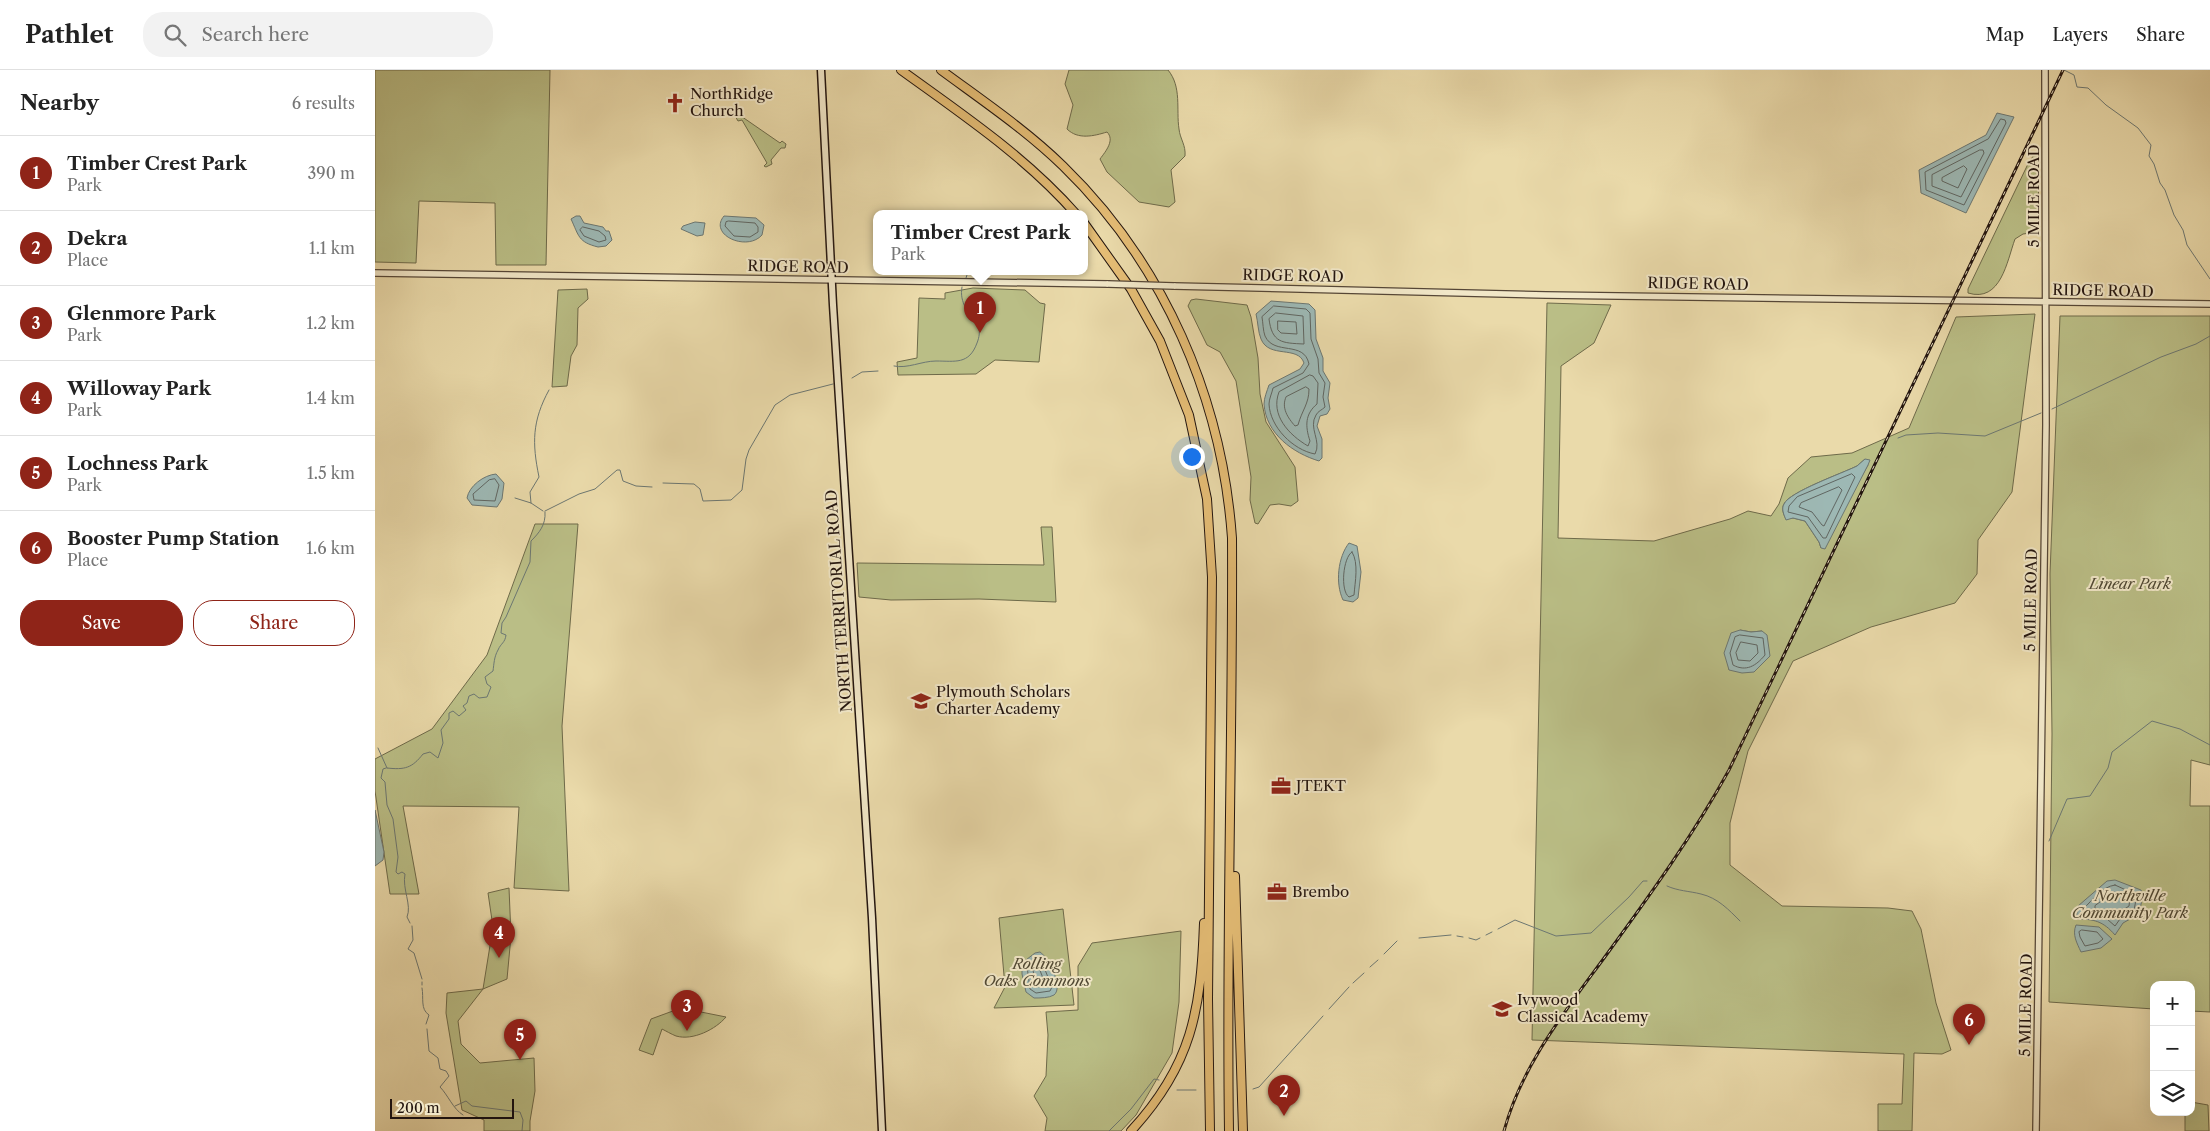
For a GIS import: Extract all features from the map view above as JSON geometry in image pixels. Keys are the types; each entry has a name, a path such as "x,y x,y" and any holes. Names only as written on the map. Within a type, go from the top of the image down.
{"highway":[{"path":"901,70 1009,149 1072,210"},
{"path":"941,70 1038,143 1093,197 1129,244 1152,280 1178,329 1196,371 1216,434 1231,522 1231,829 1227,1040 1229,1131"},
{"path":"1088,229 1131,289 1160,341 1189,415 1201,461 1210,522 1212,577 1208,999 1210,1131"},
{"path":"1231,829 1235,876 1243,1131"},
{"path":"1131,1131 1148,1112 1164,1089 1182,1056 1192,1028 1202,974 1205,893 1210,851"}],"main road":[{"name":"NORTH TERRITORIAL ROAD","path":"821,70 832,281 872,918 882,1131"}],"street":[{"name":"5 MILE ROAD","path":"2036,1131 2047,302 2045,70"},
{"name":"RIDGE ROAD","path":"375,273 1108,284 1522,294 2210,304"}],"green space":[{"path":"375,70 550,70 546,265 496,265 495,203 419,201 416,263 375,262"},
{"path":"1069,70 1168,70 1177,91 1179,129 1185,152 1185,156 1171,170 1175,202 1169,207 1139,202 1107,172 1100,159 1110,142 1107,132 1092,136 1081,136 1067,129 1073,105 1065,84"},
{"path":"737,110 740,111 738,114 780,143 782,141 786,144 785,148 781,148 771,160 772,164 764,166 767,163 742,120 738,121 734,114"},
{"path":"2035,153 2039,154 2038,232 2023,234 2015,239 2001,278 1995,286 1988,292 1979,294 1968,293 1968,289"},
{"path":"973,288 1025,290 1040,303 1045,304 1039,362 995,360 976,374 898,375 897,362 917,358 919,298 945,299 945,293"},
{"path":"587,289 588,299 578,308 577,345 571,356 567,386 552,387 558,290"},
{"path":"1191,300 1247,305 1258,358 1260,394 1266,422 1295,467 1298,501 1291,506 1270,505 1258,524 1255,523 1250,500 1251,477 1236,381 1220,352 1207,345 1188,306"},
{"path":"1547,303 1611,305 1594,343 1561,366 1558,538 1654,541 1730,519 1748,511 1771,516 1779,504 1788,478 1811,457 1852,453 1909,428 1956,317 2035,314 2012,492 1978,540 1977,574 1955,603 1871,627 1793,661 1748,751 1730,823 1730,865 1782,906 1888,908 1912,911 1921,929 1936,1003 1951,1050 1942,1054 1914,1053 1912,1131 1878,1131 1878,1104 1902,1104 1904,1054 1532,1040","holes":["1865,459 1868,465 1821,548 1805,521 1793,518 1786,519 1783,506 1788,499 1796,494 1857,466","1740,630 1762,631 1729,670"]},
{"name":"Linear Park","path":"2060,316 2210,316 2210,765 2191,760 2190,806 2210,806 2210,1012 2195,1011 2195,981 2150,981 2150,1009 2049,1002 2052,734 2050,574"},
{"path":"535,524 578,524 562,726 569,891 514,888 519,807 403,806 419,894 390,894 375,791 375,759 432,729 487,655"},
{"path":"1041,527 1052,527 1056,602 979,599 891,600 859,597 857,563 1044,565"},
{"path":"509,888 511,936 507,979 483,989 493,927 488,893"},
{"name":"Rolling Oaks Commons","path":"1063,909 1074,1005 994,1008 1005,987 999,918"},
{"path":"1181,931 1179,1002 1172,1053 1136,1115 1121,1131 1045,1131 1047,1118 1034,1096 1046,1076 1048,1035 1046,1012 1078,1010 1078,966 1092,943"},
{"path":"483,989 458,1021 461,1044 480,1063 534,1058 535,1091 530,1131 484,1131 484,1120 462,1110 446,1013 447,993"},
{"path":"681,1008 726,1017 710,1030 690,1037 676,1036 662,1029 653,1055 639,1050 651,1019"},
{"path":"2195,1103 2208,1105 2209,1131 2185,1131 2185,1116 2195,1116"}],"water":[{"path":"1997,113 2014,117 1966,213 1921,193 1919,170 1986,135"},
{"path":"580,216 584,223 603,227 606,231 609,231 612,240 606,246 598,247 586,243 580,238 571,219"},
{"path":"724,216 756,218 764,225 762,235 755,240 747,242 731,239 721,229 720,223"},
{"path":"695,222 705,223 703,235 697,236 681,229 683,226"},
{"path":"1271,301 1309,304 1315,310 1316,339 1323,358 1323,371 1330,383 1328,398 1330,409 1327,414 1320,416 1317,426 1322,439 1322,458 1319,461 1300,453 1282,441 1275,433 1266,415 1264,402 1269,385 1300,369 1304,363 1296,354 1270,349 1261,339 1256,314"},
{"path":"1865,459 1870,460 1868,465 1825,549 1821,548 1805,521 1793,518 1786,520 1783,508 1788,499 1857,466"},
{"path":"496,474 504,483 502,499 497,507 472,505 467,498 474,485 482,479"},
{"path":"1349,543 1357,546 1361,572 1358,598 1353,602 1343,600 1338,578 1342,555"},
{"path":"1740,630 1762,631 1767,635 1770,656 1754,672 1742,673 1729,670 1724,653 1731,633"},
{"path":"375,810 384,852 383,860 375,866"},
{"path":"2115,880 2141,890 2143,895 2139,914 2123,923 2115,935 2098,922 2076,919 2078,906 2107,881"},
{"path":"2076,925 2099,927 2112,939 2101,948 2081,952 2075,936"},
{"path":"1040,952 1054,972 1057,991 1050,997 1034,998 1026,992 1022,974 1022,963 1035,953"}],"waterway":[{"path":"2064,70 2074,75 2077,87 2088,88 2106,105 2138,128 2151,145 2149,156 2174,215 2183,230 2187,245 2210,279"},
{"path":"894,366 899,367 931,361 955,361 970,355 977,343 979,332 978,327 963,303 962,287"},
{"path":"2052,409 2210,336"},
{"path":"852,378 862,372 878,371"},
{"path":"663,483 694,484 700,489 703,501 731,500 742,490 749,450 775,405 790,395 833,384"},
{"path":"531,503 530,492 539,477 535,453 535,432 539,412 549,390"},
{"path":"1898,438 1906,435 1938,433 1985,436 2041,413"},
{"path":"545,511 579,494 595,489 617,470 620,470 623,481 636,486 652,487"},
{"path":"515,498 531,503 543,511"},
{"path":"387,768 399,769 408,767 423,754 430,752 438,758 443,743 441,730 449,719 449,713 453,711 459,716 466,710 463,706 467,703 469,696 474,694 479,698 487,697 491,687 487,684 485,677 493,671 494,660 505,640 506,635 501,633 502,623 530,562 531,541 543,525 545,512"},
{"path":"2049,841 2067,799 2090,796 2108,768 2112,752 2152,721 2180,729 2210,745"},
{"path":"378,748 387,768"},
{"path":"386,768 383,769 381,778 385,782 387,805 393,819 398,857 396,872 398,874 402,872 405,874 407,917 410,923"},
{"path":"1498,929 1515,920 1556,936 1591,933 1643,881 1647,881"},
{"path":"1667,886 1713,898 1740,921"},
{"path":"412,926 413,940 408,949 414,953 422,979"},
{"path":"1486,935 1492,932"},
{"path":"1419,938 1451,935"},
{"path":"1457,936 1463,937"},
{"path":"1469,938 1476,940 1480,938"},
{"path":"1384,954 1397,941"},
{"path":"1370,967 1378,960"},
{"path":"1353,983 1364,973"},
{"path":"1329,1009 1349,987"},
{"path":"422,988 424,1010 429,1015 426,1024"},
{"path":"1253,1089 1259,1087 1323,1016"},
{"path":"427,1029 429,1051 438,1058 440,1069 446,1071 449,1076 440,1087 456,1109 463,1115"},
{"path":"1109,1131 1131,1109 1154,1079 1159,1080"},
{"path":"1177,1090 1196,1090"},
{"path":"455,1106 466,1101 472,1106 520,1112 523,1120 522,1131"}],"railway":[{"path":"1504,1131 1522,1083 1547,1038 1671,864 1729,770 2063,70"}],"place":[{"name":"NorthRidge Church","path":"675,103"},
{"name":"Timber Crest Park","path":"980,333"},
{"name":"Plymouth Scholars Charter Academy","path":"921,701"},
{"name":"JTEKT","path":"1281,786"},
{"name":"Brembo","path":"1277,892"},
{"name":"Willoway Park","path":"499,958"},
{"name":"Ivywood Classical Academy","path":"1502,1009"},
{"name":"Glenmore Park","path":"687,1031"},
{"name":"Booster Pump Station","path":"1969,1045"},
{"name":"Lochness Park","path":"520,1060"},
{"name":"Dekra","path":"1284,1116"}],"park label":[{"name":"Northville Community Park","path":"2130,904"}]}
